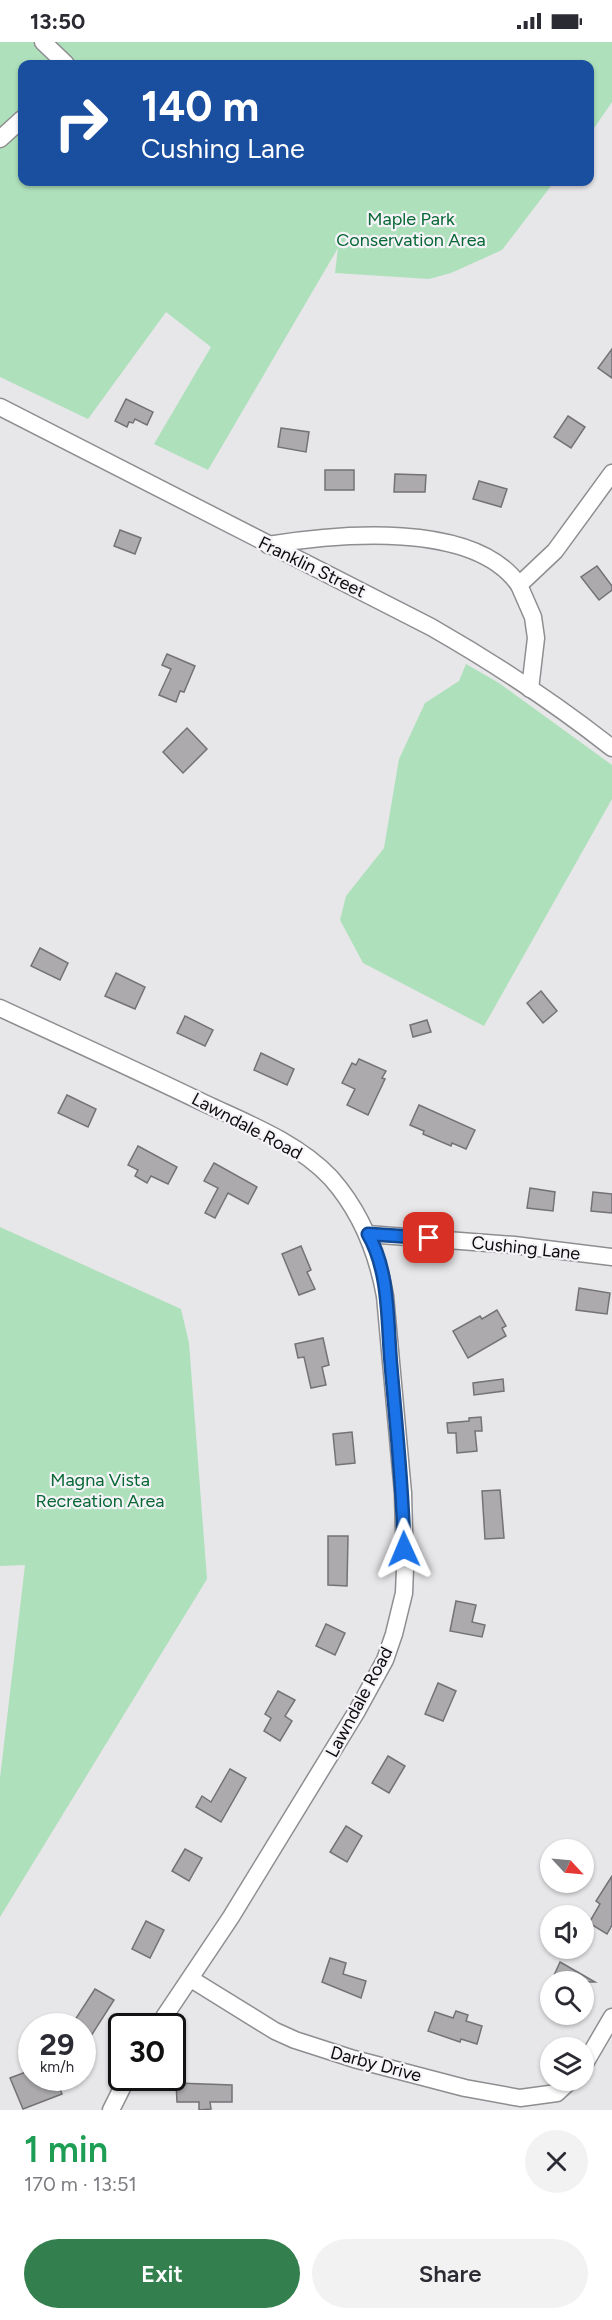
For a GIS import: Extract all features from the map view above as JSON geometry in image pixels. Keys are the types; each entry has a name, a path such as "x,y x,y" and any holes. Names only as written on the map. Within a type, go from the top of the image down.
{"street":[{"path":"43,42 62,60"},
{"path":"0,139 18,122"},
{"name":"Franklin Street","path":"0,407 431,627 476,653 530,689 612,748"},
{"path":"519,585 555,551 612,473"},
{"path":"268,545 314,537 364,534 447,543 495,562 511,573 533,617 536,638 530,689"},
{"name":"Lawndale Road","path":"0,1008 154,1079 301,1153 330,1177 346,1197 368,1234 380,1268 387,1306 403,1493 405,1568 404,1593 385,1660 357,1711 191,1979 167,2013"},
{"name":"Cushing Lane","path":"368,1234 514,1245 612,1257"},
{"name":"Darby Drive","path":"191,1979 275,2031 295,2040 354,2059 465,2088 520,2098 558,2091"},
{"path":"594,2048 612,2017"},
{"path":"111,2110 120,2091"}],"green space":[{"name":"Maple Park Conservation Area","path":"0,42 612,42 612,102 594,128 594,60 18,60 18,186 551,186 502,250 451,273 429,279 335,273 338,248 208,470 154,444 211,347 166,312 88,419 0,377"},
{"path":"466,664 499,683 612,765 612,799 484,1026 363,963 340,920 346,896 384,848 399,759 425,703 459,681"},
{"name":"Magna Vista Recreation Area","path":"0,1227 181,1309 189,1343 207,1579 0,1917 0,1778 25,1565 0,1566"}],"building":[{"path":"612,349 612,378 598,368"},
{"path":"126,399 153,412 147,425 135,419 133,423 129,422 127,427 115,421"},
{"path":"568,416 585,427 571,448 554,437"},
{"path":"281,428 309,432 306,452 278,447"},
{"path":"325,470 354,470 354,490 325,490"},
{"path":"395,474 426,475 425,492 394,492"},
{"path":"479,481 507,489 501,507 473,499"},
{"path":"120,530 141,538 135,554 114,546"},
{"path":"597,566 612,586 612,590 599,600 581,577"},
{"path":"167,654 195,666 184,692 180,691 176,702 159,695 171,669 162,665"},
{"path":"187,728 207,749 183,773 163,752"},
{"path":"40,948 68,963 60,980 31,966"},
{"path":"116,973 145,987 135,1009 105,996"},
{"path":"541,991 557,1011 543,1023 527,1003"},
{"path":"185,1016 213,1030 205,1046 177,1033"},
{"path":"427,1020 431,1032 413,1037 410,1025"},
{"path":"261,1053 294,1069 287,1085 254,1070"},
{"path":"359,1059 386,1071 382,1078 385,1079 368,1115 347,1105 355,1089 342,1083 352,1063 356,1065"},
{"path":"67,1095 96,1109 88,1127 58,1113"},
{"path":"419,1105 475,1130 466,1149 452,1143 451,1146 423,1134 424,1131 410,1125"},
{"path":"138,1146 177,1167 168,1184 151,1176 147,1183 135,1176 138,1170 128,1165"},
{"path":"214,1163 257,1187 248,1204 228,1193 215,1218 205,1213 218,1188 204,1181"},
{"path":"530,1188 555,1192 553,1211 527,1208"},
{"path":"593,1192 612,1194 612,1213 591,1211"},
{"path":"301,1246 311,1270 307,1272 315,1289 299,1295 282,1254"},
{"path":"579,1288 610,1293 607,1314 576,1310"},
{"path":"497,1310 506,1326 502,1328 506,1336 468,1358 453,1331 480,1316 482,1319"},
{"path":"323,1338 329,1365 322,1367 326,1385 311,1388 304,1357 298,1358 295,1344"},
{"path":"503,1379 504,1391 474,1395 473,1383"},
{"path":"481,1417 482,1431 475,1431 477,1451 457,1453 456,1433 448,1433 447,1423 469,1421 469,1418"},
{"path":"352,1432 355,1463 336,1465 333,1434"},
{"path":"500,1490 504,1538 485,1539 482,1491"},
{"path":"328,1536 348,1536 347,1586 328,1585"},
{"path":"456,1601 476,1605 472,1622 485,1625 482,1637 450,1631"},
{"path":"326,1624 345,1633 335,1655 316,1646"},
{"path":"438,1683 456,1691 443,1721 425,1714"},
{"path":"278,1691 295,1700 285,1716 292,1721 280,1741 264,1731 271,1718 265,1714"},
{"path":"388,1756 405,1766 389,1793 372,1783"},
{"path":"230,1769 246,1778 221,1822 196,1807 202,1796 211,1802"},
{"path":"346,1826 362,1836 347,1862 330,1852"},
{"path":"185,1849 202,1858 189,1881 172,1871"},
{"path":"612,1876 612,1925 607,1934 594,1926 594,1914 600,1904 596,1901"},
{"path":"146,1921 164,1930 150,1958 132,1949"},
{"path":"330,1958 346,1963 343,1974 366,1981 361,1998 322,1982"},
{"path":"560,1962 576,1971 556,1971"},
{"path":"95,1989 114,2000 96,2028 96,2013 79,2013"},
{"path":"456,2011 468,2015 466,2021 482,2026 477,2044 461,2039 460,2042 428,2031 435,2012 453,2018"},
{"path":"18,2075 18,2091 61,2091 62,2094 23,2109 10,2078"},
{"path":"186,2083 232,2085 232,2102 210,2102 211,2109 199,2110 199,2102 177,2102 176,2091 186,2091"}],"route":[{"path":"404,1549 403,1493 390,1327 380,1268 368,1234 429,1238"}]}
